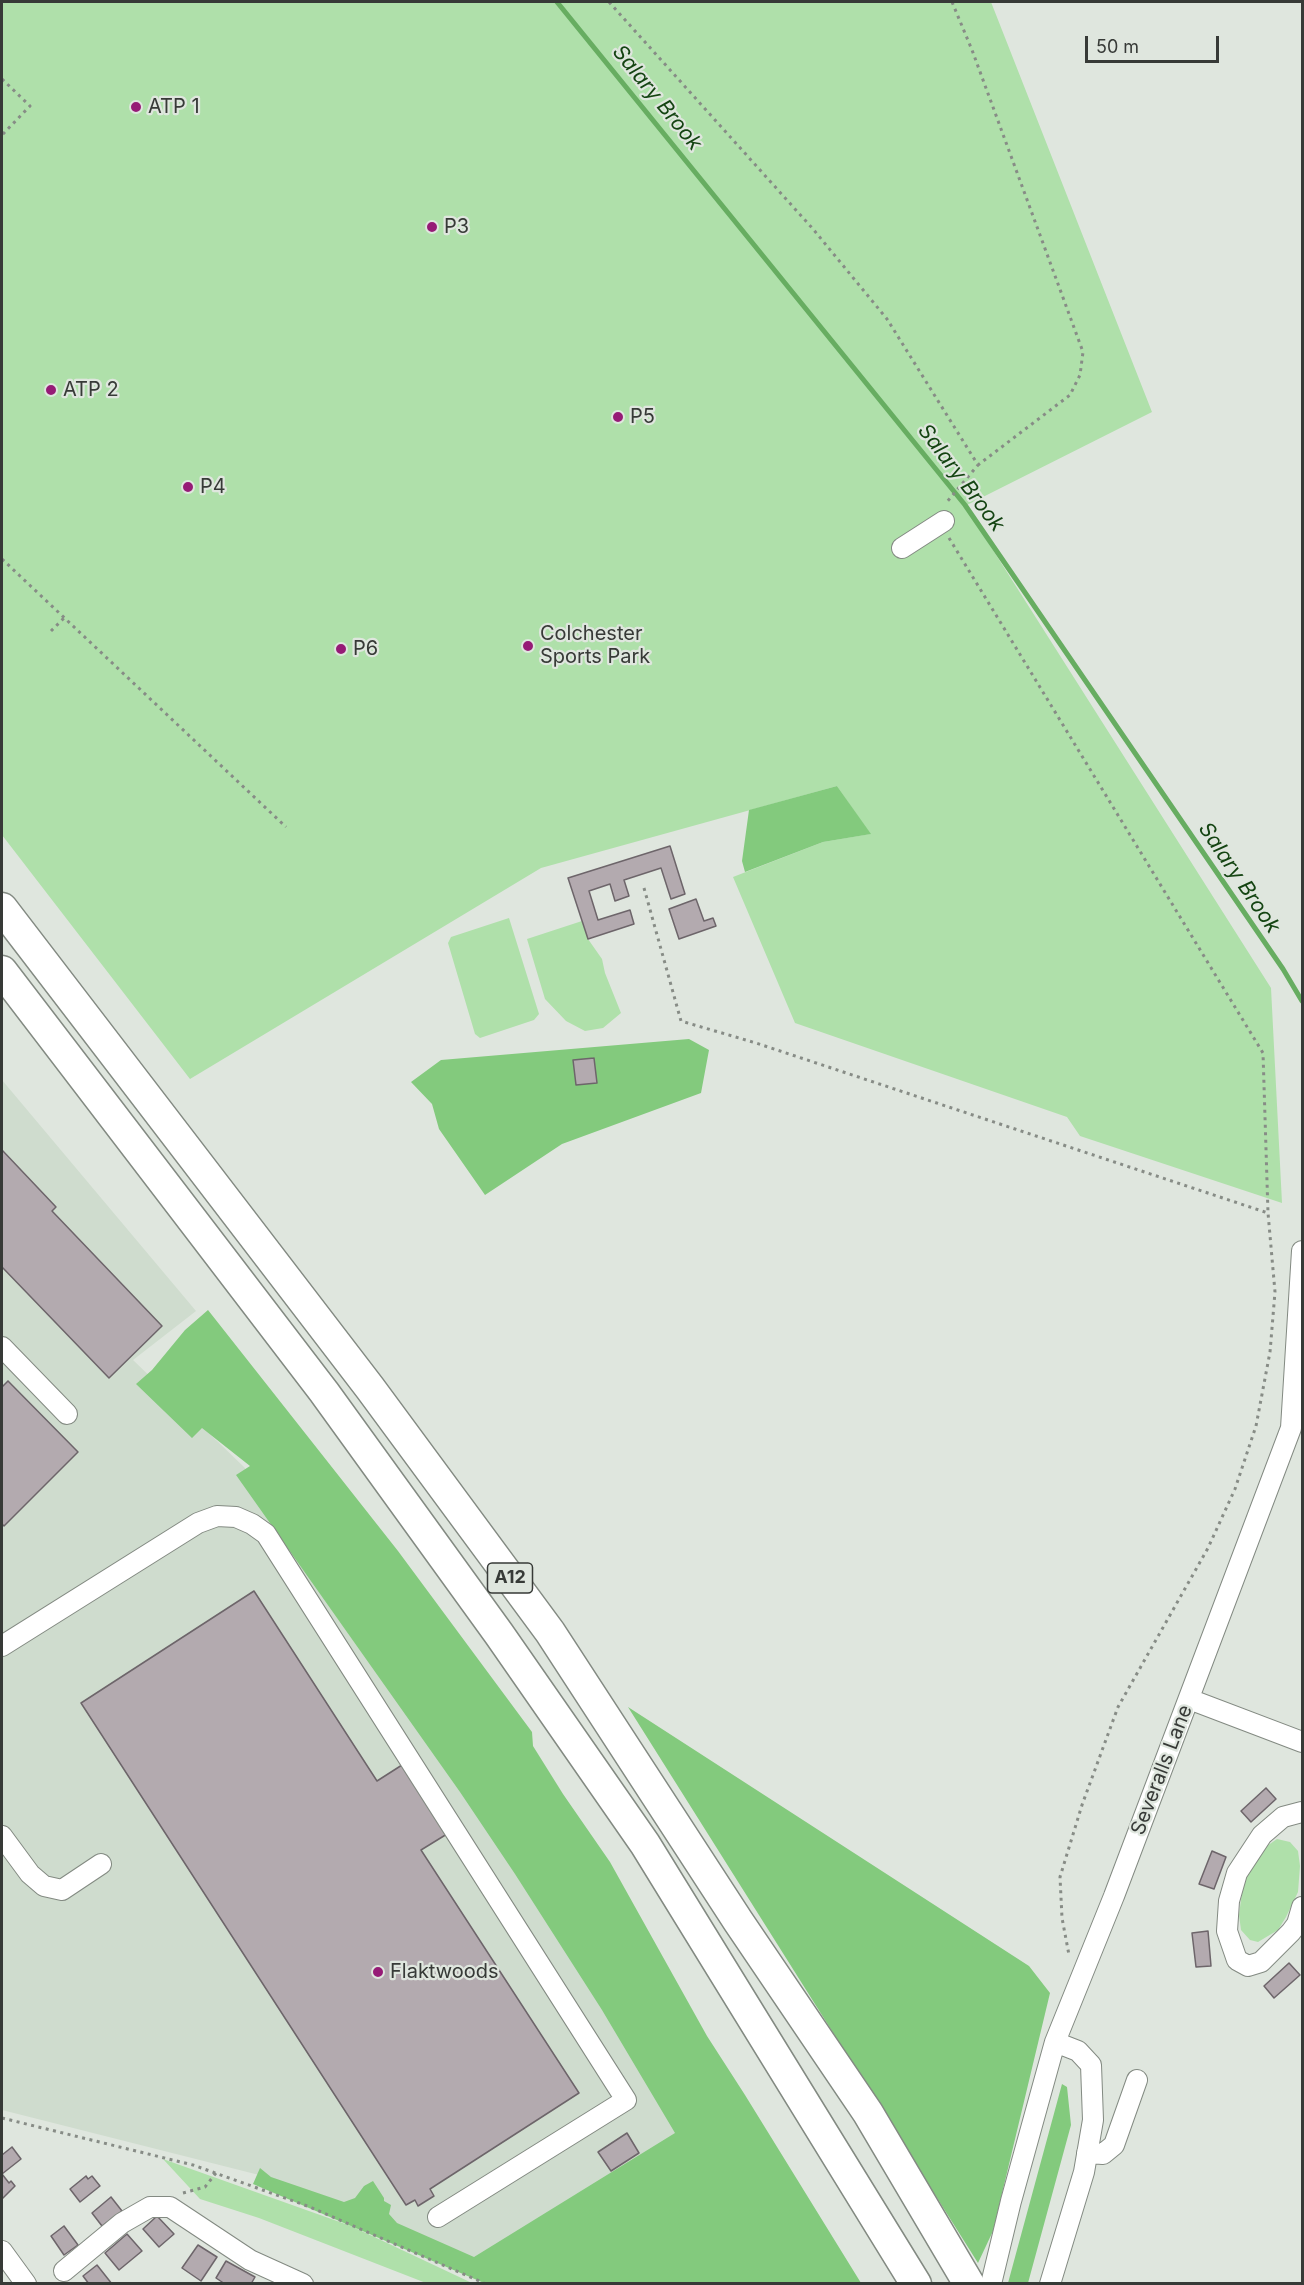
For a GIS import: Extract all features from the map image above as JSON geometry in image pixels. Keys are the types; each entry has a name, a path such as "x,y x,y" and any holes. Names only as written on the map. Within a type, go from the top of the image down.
{"highway":[{"name":"A12","path":"2,908 370,1388 550,1632 738,1921 868,2113 969,2283"},
{"name":"A12","path":"2,971 324,1392 499,1634 651,1854 916,2283"}],"street":[{"path":"902,548 945,511"},
{"name":"Severalls Lane","path":"991,2283 1055,2042 1114,1896 1291,1428 1302,1251"},
{"path":"2,1347 67,1414"},
{"path":"2,1646 198,1524 217,1516 236,1517 266,1534 626,2100 438,2217"},
{"path":"1189,1699 1302,1742"},
{"path":"1302,1812 1283,1817 1262,1835 1238,1873 1229,1901 1227,1930 1237,1960 1248,1966 1261,1962 1291,1932 1297,1923 1302,1907"},
{"path":"2,1836 30,1874 44,1886 62,1890 101,1864"},
{"path":"1050,2283 1084,2172 1093,2120 1091,2065 1078,2051 1055,2042"},
{"path":"1087,2153 1102,2154 1114,2145 1137,2080"},
{"path":"64,2271 122,2223 150,2207 170,2207 250,2260 303,2283"},
{"path":"2,2251 26,2283"}],"path":[{"path":"609,2 813,229 887,319 978,465"},
{"path":"952,2 972,50 1083,351 1080,375 1070,395 978,465 962,483 945,511 943,528 1263,1053 1268,1213 1275,1292 1270,1352 1256,1426 1235,1489 1208,1548 1118,1707 1082,1805 1060,1877 1062,1918 1072,1996"},
{"path":"2,79 30,106 2,135"},
{"path":"2,559 286,827"},
{"path":"51,631 64,618"},
{"path":"644,888 681,1021 756,1043 1268,1213"},
{"path":"2,2118 194,2165 310,2207 486,2283"},
{"path":"170,2207 180,2194 205,2187 216,2173"}],"shaded area":[{"path":"2,1080 196,1311 133,1360 244,1467 456,1756 698,2131 481,2262 275,2179 2,2110"}],"green space":[{"name":"Colchester Sports Park","path":"2,2 991,2 1152,412 965,506 1271,988 1282,1203 1080,1136 1067,1117 795,1023 733,877 823,842 870,834 837,786 541,868 190,1079 2,835"},
{"path":"837,786 871,834 823,842 745,872 742,861 749,810"},
{"path":"509,918 539,1014 534,1020 480,1038 475,1034 448,943 451,937"},
{"path":"582,921 588,939 602,959 605,973 621,1013 603,1028 585,1031 566,1021 545,999 527,939"},
{"path":"689,1039 709,1050 701,1093 562,1144 485,1195 439,1129 432,1104 411,1082 441,1060"},
{"path":"208,1310 398,1551 532,1732 533,1746 610,1862 707,2036 861,2283 484,2283 253,2184 260,2168 271,2177 344,2202 355,2198 364,2186 373,2181 384,2201 391,2205 389,2214 397,2223 474,2257 675,2133 602,2010 515,1874 460,1792 236,1475 250,1466 202,1428 192,1438 136,1384 152,1370 185,1330"},
{"path":"628,1707 1029,1966 1050,1993 993,2231 978,2263"},
{"path":"1277,1839 1290,1842 1298,1851 1300,1866 1298,1892 1278,1930 1258,1942 1250,1940 1241,1930 1239,1915 1243,1884 1264,1848"},
{"path":"1062,2084 1067,2087 1071,2125 1028,2283 1008,2283"},
{"path":"163,2159 351,2226 472,2283 426,2283 259,2218 200,2199"}],"building":[{"path":"670,846 685,894 671,899 661,868 624,880 629,896 615,901 610,884 589,891 598,920 630,910 634,924 588,939 568,878"},
{"path":"696,899 704,921 713,918 716,926 679,939 669,909"},
{"path":"594,1058 597,1083 576,1085 573,1060"},
{"path":"2,1150 56,1207 52,1211 162,1326 109,1378 2,1267"},
{"path":"8,1381 78,1452 4,1526 2,1524 2,1387"},
{"name":"Flaktwoods","path":"254,1591 377,1781 402,1765 447,1834 421,1850 579,2093 430,2189 434,2196 418,2206 415,2200 406,2205 81,1703"},
{"path":"1266,1788 1276,1799 1251,1822 1241,1811"},
{"path":"1212,1851 1226,1857 1214,1889 1199,1884"},
{"path":"1208,1931 1211,1966 1196,1967 1192,1933"},
{"path":"1289,1963 1300,1975 1274,1998 1264,1986"},
{"path":"627,2133 639,2153 611,2171 598,2152"},
{"path":"12,2147 21,2159 2,2174 2,2155"},
{"path":"2,2174 9,2183 11,2181 15,2186 2,2199"},
{"path":"86,2176 88,2179 92,2176 100,2186 80,2202 70,2189"},
{"path":"111,2197 122,2211 102,2226 92,2213"},
{"path":"157,2216 174,2234 159,2247 143,2229"},
{"path":"64,2226 78,2245 64,2255 51,2236"},
{"path":"127,2234 142,2251 119,2270 105,2253"},
{"path":"198,2245 217,2257 201,2281 182,2268"},
{"path":"226,2261 255,2277 251,2284 225,2284 216,2278"},
{"path":"97,2265 112,2284 89,2284 83,2276"}],"waterway":[{"name":"Salary Brook","path":"557,2 965,505 1283,969 1302,1001"}],"place":[{"name":"ATP 1","path":"136,107"},
{"name":"P3","path":"432,227"},
{"name":"ATP 2","path":"51,390"},
{"name":"P5","path":"618,417"},
{"name":"P4","path":"188,487"},
{"name":"Colchester Sports Park","path":"528,646"},
{"name":"P6","path":"341,649"},
{"name":"Flaktwoods","path":"378,1972"}]}
